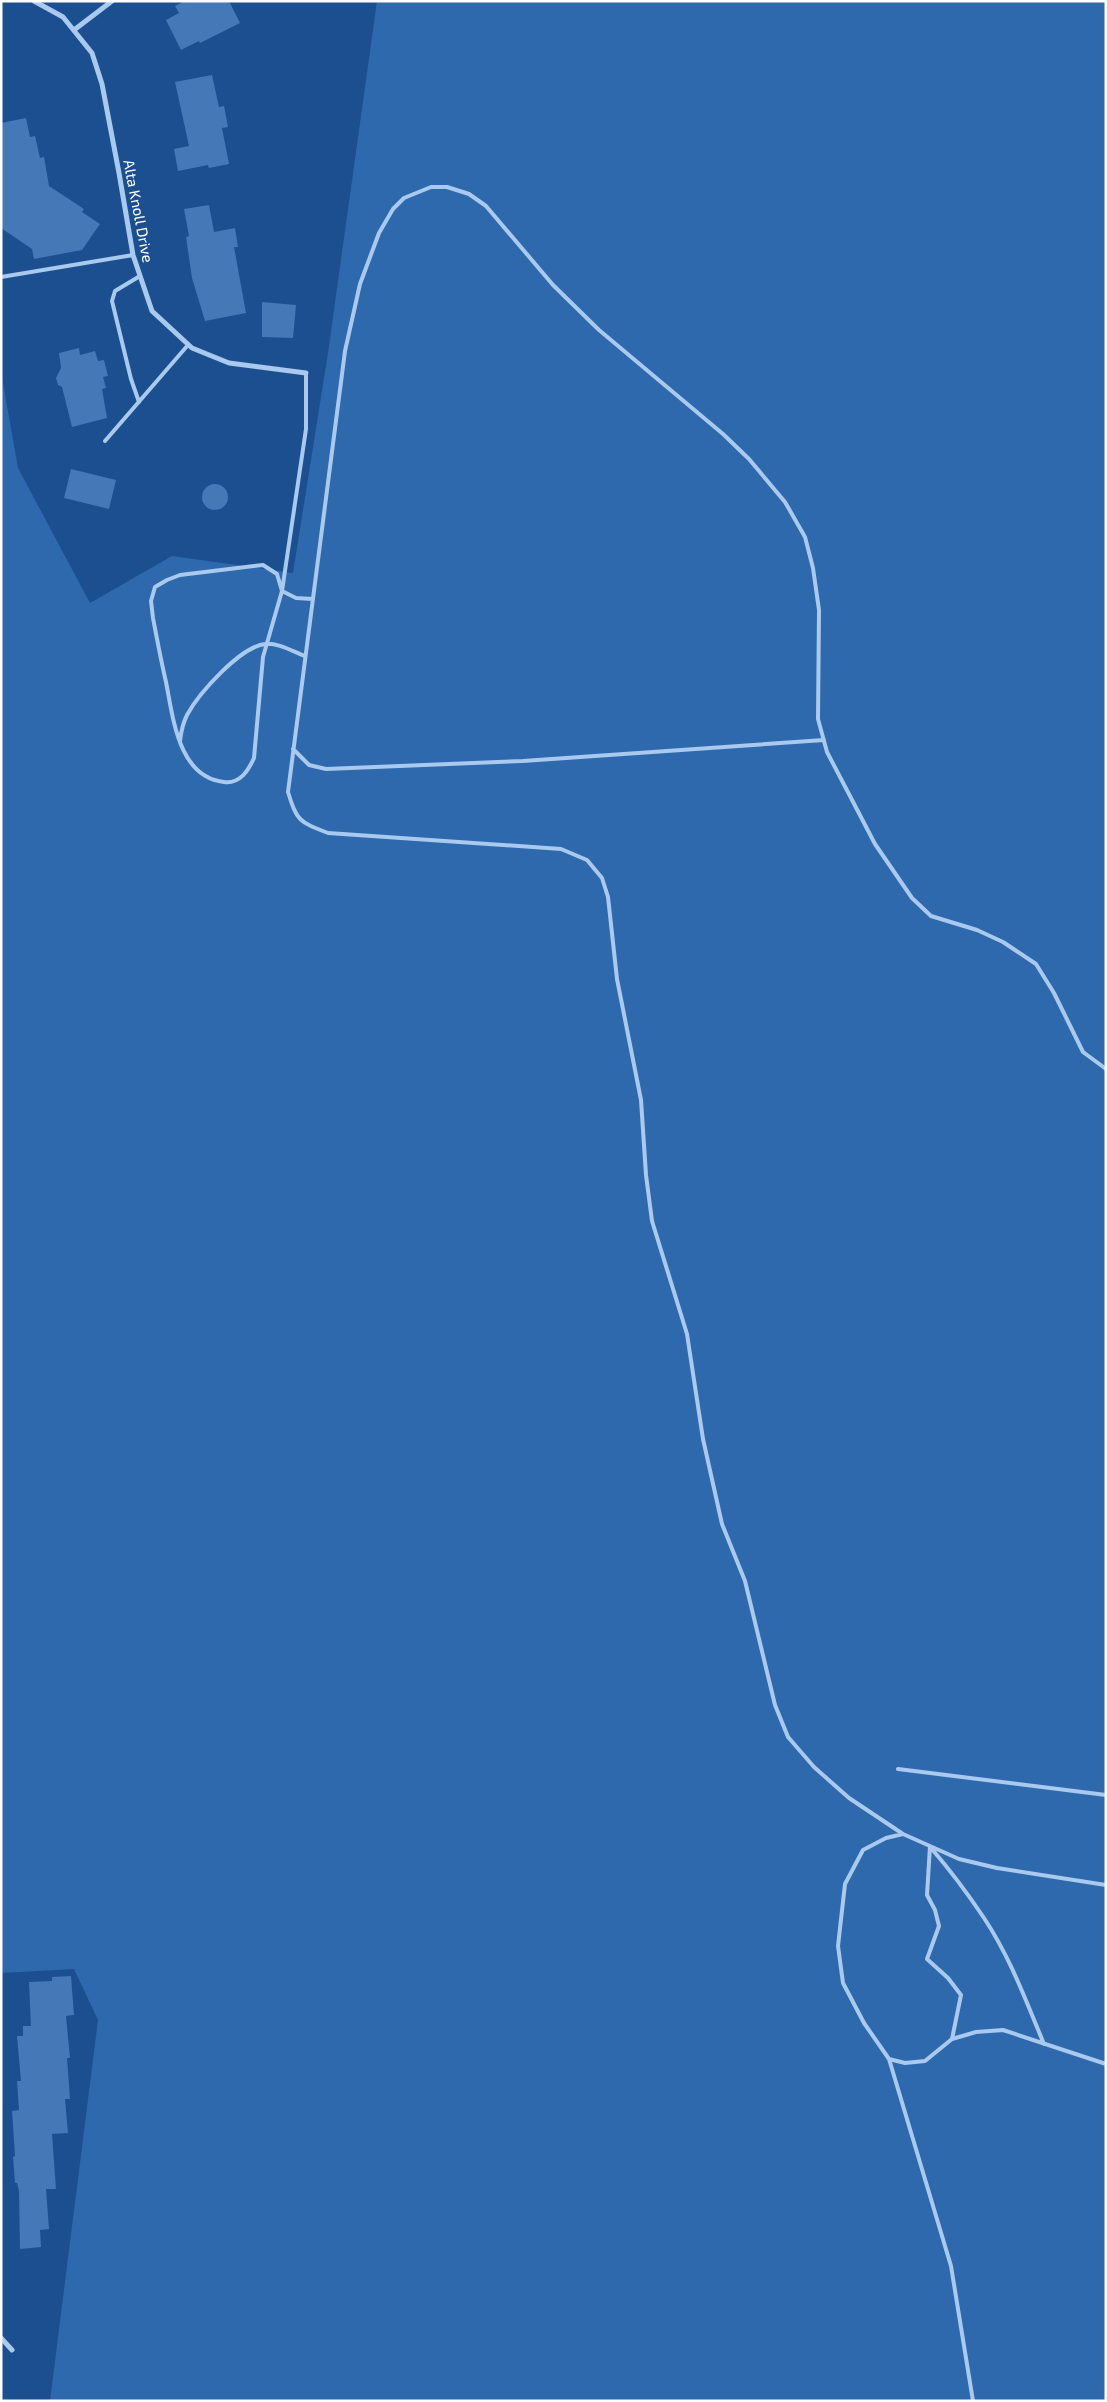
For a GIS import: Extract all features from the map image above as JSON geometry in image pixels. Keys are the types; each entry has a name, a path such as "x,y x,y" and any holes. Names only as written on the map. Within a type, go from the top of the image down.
{"street":[{"name":"Alta Knoll Drive","path":"34,1 63,17 92,53 102,84 132,255 152,311 188,345 229,363 306,373"},
{"path":"74,30 112,1"},
{"path":"1,2338 12,2350"}],"lane":[{"path":"1106,1069 1083,1052 1054,993 1036,964 1003,942 977,930 930,916 912,898 875,844 827,752 818,719 819,610 813,568 805,537 785,502 749,459 723,434 592,324 553,285 486,206 469,194 447,187 431,187 404,198 379,233 360,284 345,351 288,792 295,815 307,825 328,833 561,849 587,860 602,878 608,897 617,979 641,1100 646,1175 652,1221 687,1334 703,1439 722,1524 745,1581 775,1705 788,1738 814,1766 849,1798 903,1834 959,1859 997,1868 1106,1885"},
{"path":"1,277 132,255"},
{"path":"139,402 131,379 112,301 115,291 140,276"},
{"path":"105,441 188,345"},
{"path":"306,373 306,429 282,591 262,666 254,758 248,772 239,779 225,782 211,778 195,768 180,742 175,728 153,618 151,601 155,587 180,575 263,565 277,574 282,591 296,598 313,599"},
{"path":"180,742 187,715 199,697 222,672 253,646 268,643 306,656"},
{"path":"293,749 309,765 326,770 523,761 824,740"},
{"path":"898,1770 1106,1794"},
{"path":"903,1834 886,1838 863,1850 845,1884 838,1946 843,1982 864,2023 889,2059 951,2266 973,2401"},
{"path":"930,1846 927,1895 935,1910 939,1926 927,1959 948,1978 962,1995 952,2040"},
{"path":"930,1846 986,1920 1019,1984 1044,2044"},
{"path":"889,2059 905,2063 925,2061 952,2040 976,2032 1003,2030 1106,2064"}],"shaded area":[{"path":"377,1 1106,1 1106,2401 50,2401 98,2020 74,1969 1,1973 1,372 18,468 90,603 172,556 293,573 328,353"}],"building":[{"path":"185,1 229,1 240,23 200,43 199,41 181,50 166,20 179,13 175,6"},
{"path":"212,75 219,107 224,106 228,127 222,128 229,164 209,168 208,165 178,171 174,149 189,146 175,82"},
{"path":"26,118 30,137 35,136 40,158 44,157 49,186 84,209 82,212 100,224 82,250 34,259 32,249 1,228 1,123"},
{"path":"209,205 214,232 235,228 238,247 234,247 246,313 205,321 192,278 186,237 189,236 184,209"},
{"path":"262,302 296,305 293,338 262,337"},
{"path":"79,348 80,355 95,351 98,361 104,360 108,376 103,377 106,388 102,389 107,418 72,427 62,387 58,385 56,378 61,368 59,353"},
{"path":"71,469 116,480 109,509 64,498"},
{"path":"215,484 224,488 228,497 224,506 215,510 206,506 202,497 206,488"},
{"path":"71,1976 74,2015 66,2016 70,2058 67,2058 70,2099 65,2099 68,2133 52,2134 56,2189 46,2189 49,2229 40,2230 41,2247 20,2249 19,2191 17,2183 15,2183 12,2111 19,2110 17,2081 21,2081 17,2036 23,2036 23,2026 31,2026 29,1982 52,1981 52,1977"}]}
